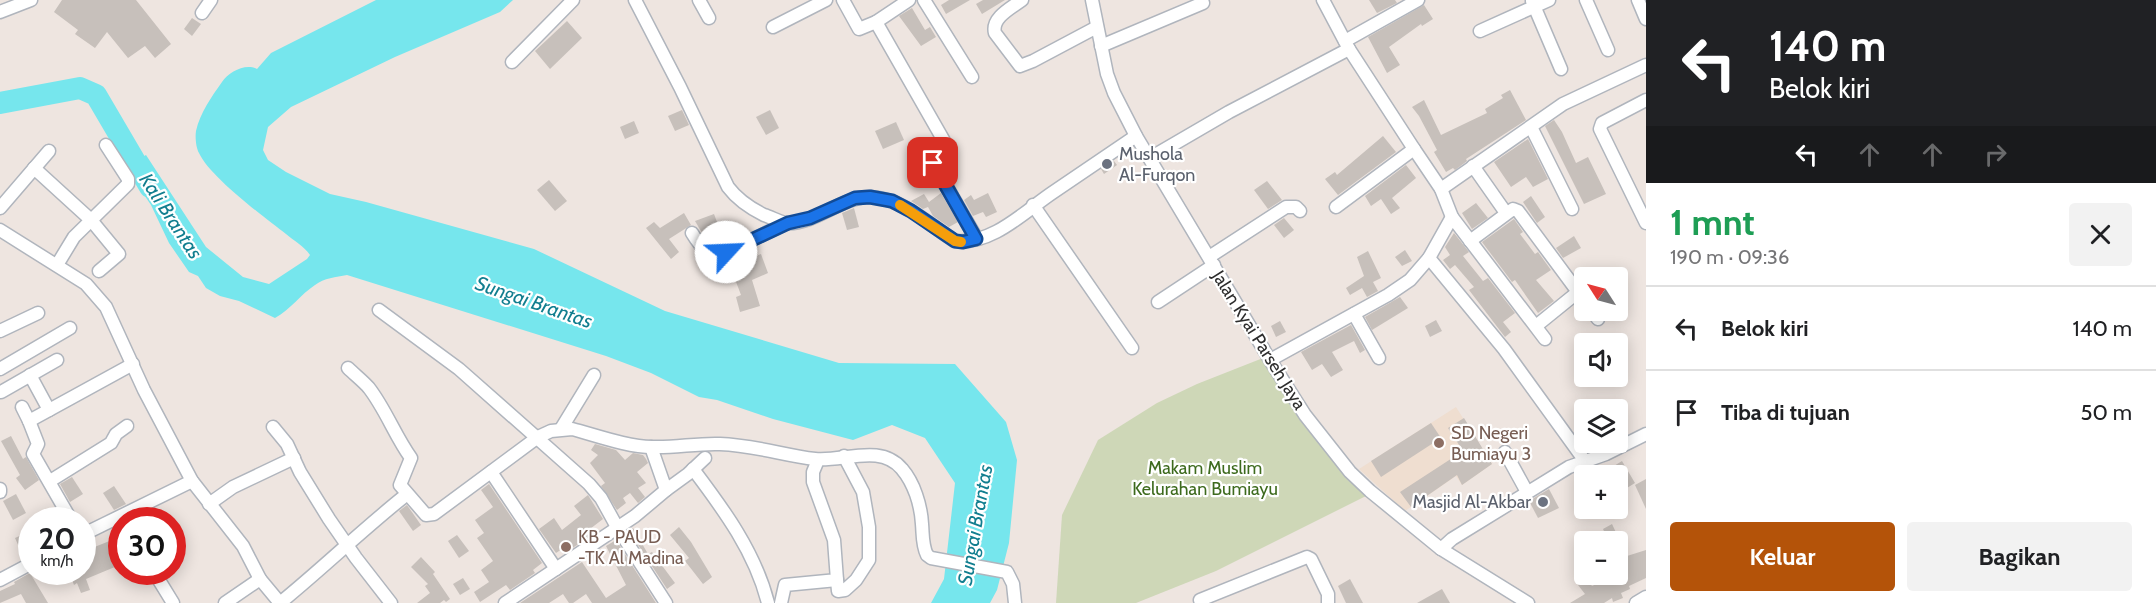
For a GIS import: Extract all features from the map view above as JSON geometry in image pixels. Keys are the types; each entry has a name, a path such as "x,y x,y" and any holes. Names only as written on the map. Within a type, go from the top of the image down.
{"street":[{"path":"0,12 31,0"},
{"path":"202,13 211,0"},
{"path":"512,62 573,0"},
{"path":"635,0 728,187 759,212 788,223"},
{"path":"699,0 709,18"},
{"path":"773,27 826,0"},
{"path":"843,0 859,29 876,22 909,0"},
{"path":"924,0 972,76"},
{"path":"1022,0 997,20 993,27 1020,66 1097,27"},
{"name":"Jalan Kyai Parseh Jaya","path":"1092,0 1101,46 1114,93 1136,136 1305,415 1350,472 1370,491 1441,549 1526,603"},
{"path":"1323,0 1347,45 1441,189 1452,217 1545,339"},
{"path":"1150,158 1347,45 1418,0"},
{"path":"1480,31 1533,3 1549,0"},
{"path":"1586,0 1608,50"},
{"path":"1638,0 1646,19"},
{"path":"1101,46 1203,3"},
{"path":"1533,3 1561,69"},
{"path":"876,22 948,148"},
{"path":"1441,189 1563,104 1646,65"},
{"path":"1646,100 1602,123 1600,129 1646,223"},
{"path":"1531,127 1572,209"},
{"path":"692,233 701,248 717,254 788,223 810,218 855,198 870,197 892,201 955,241 963,242 1006,226 1033,205 1136,136"},
{"path":"57,265 74,237 128,184 128,179 106,145"},
{"path":"1336,207 1414,149"},
{"path":"0,208 49,151"},
{"path":"933,163 976,239"},
{"path":"1473,166 1506,213"},
{"path":"34,168 91,220 119,254 99,271"},
{"path":"1033,205 1132,348"},
{"path":"1158,302 1280,211 1291,206 1300,211"},
{"path":"1470,241 1506,213 1513,209 1518,211 1574,287"},
{"path":"1270,360 1410,280 1429,258 1452,217"},
{"path":"0,230 86,284 106,307 178,457 192,481 243,546 260,579 280,603 310,579 346,544 406,495"},
{"path":"1429,258 1504,350 1584,460"},
{"path":"1536,326 1574,301"},
{"path":"379,310 459,369 589,484 601,498 666,603"},
{"path":"0,331 38,313"},
{"path":"1354,314 1379,358"},
{"path":"0,369 70,328"},
{"path":"1,392 57,360"},
{"path":"29,421 133,363"},
{"path":"348,368 368,388 385,414 400,444 411,458 400,485 406,495 426,515 434,514 538,437 561,429 572,429 651,447 720,444 740,445 818,460 844,456 887,458 904,470 918,501 924,550 927,555 931,558 1007,572 1013,584 1015,603"},
{"path":"30,375 49,410"},
{"path":"561,429 594,375"},
{"path":"22,407 38,444 33,454 64,507"},
{"path":"50,481 111,443 116,434 127,426"},
{"path":"273,427 287,444 321,506 346,544 391,603"},
{"path":"1441,549 1452,538 1584,460 1606,454 1646,434"},
{"path":"651,447 666,490"},
{"path":"1505,453 1527,492"},
{"path":"818,460 813,472 813,483 834,540 838,591 845,591 856,580 869,560 869,527 863,492 844,456"},
{"path":"209,504 233,488 294,458"},
{"path":"505,603 635,516 705,458"},
{"path":"693,469 718,500 742,538 768,603"},
{"path":"491,472 556,569"},
{"path":"147,507 192,481"},
{"path":"1200,600 1307,556 1311,559 1328,594 1328,603"},
{"path":"0,580 18,570"},
{"path":"225,603 260,579"},
{"path":"781,603 785,585 837,580"},
{"path":"162,585 173,603"},
{"path":"1636,603 1646,597"}],"shaded area":[{"name":"SD Negeri Bumiayu 3","path":"1456,407 1492,464 1462,485 1456,476 1405,511 1359,469"}],"green space":[{"name":"Makam Muslim Kelurahan Bumiayu","path":"1263,358 1368,495 1216,571 1136,603 1056,603 1062,515 1098,440 1157,403 1197,384"}],"water":[{"name":"Sungai Brantas","path":"376,0 513,0 500,12 395,57 291,107 268,127 263,150 268,160 286,172 330,194 534,249 665,311 839,363 955,364 1006,422 1017,460 1009,543 997,590 990,603 931,603 944,579 955,483 925,438 892,425 853,440 773,419 717,400 699,397 651,373 606,356 347,275 319,283 275,318 239,301 220,296 206,288 198,276 189,272 169,243 151,205 125,167 146,155 206,247 243,277 269,284 307,259 310,255 305,249 226,185 205,163 198,151 196,131 207,105 229,75 242,68 257,69 271,53"}],"building":[{"path":"62,0 136,0 171,44 155,58 145,46 128,58 107,32 95,48 75,34 78,30 54,12"},
{"path":"949,0 970,0 946,14 941,5"},
{"path":"983,0 1005,0 982,14 976,4"},
{"path":"1369,0 1395,0 1397,3 1377,13"},
{"path":"1424,5 1433,19 1422,26 1421,24 1389,47 1400,65 1387,73 1368,37"},
{"path":"912,8 925,30 930,27 936,37 921,46 899,16"},
{"path":"192,18 201,24 192,36 184,29"},
{"path":"567,21 582,38 550,69 535,51"},
{"path":"1510,90 1526,120 1466,159 1467,161 1455,170 1453,168 1446,172 1434,152 1437,150 1412,107 1424,100 1441,135 1487,113 1485,109 1503,98 1501,95"},
{"path":"682,110 689,125 675,131 668,116"},
{"path":"770,110 779,128 766,135 756,117"},
{"path":"1554,120 1576,163 1588,157 1606,194 1584,204 1545,126"},
{"path":"634,121 639,133 625,139 620,127"},
{"path":"896,122 904,140 883,149 875,131"},
{"path":"1383,136 1396,152 1338,195 1325,179 1335,172 1337,175"},
{"path":"1528,139 1548,179 1533,187 1526,177 1511,187 1494,162"},
{"path":"1114,161 1117,165 1104,174 1101,169"},
{"path":"1406,165 1416,178 1392,198 1400,208 1391,214 1381,199 1371,206 1365,196"},
{"path":"549,180 567,201 555,211 537,190"},
{"path":"1267,181 1282,200 1268,209 1254,190"},
{"path":"941,193 958,222 949,227 933,216 928,207 923,209 911,201 924,194 929,202"},
{"path":"988,193 997,212 986,217 983,212 973,216 964,200 971,195 974,200"},
{"path":"1531,196 1545,217 1537,223 1523,202"},
{"path":"1476,203 1488,218 1472,229 1462,213"},
{"path":"854,208 859,227 847,230 842,213"},
{"path":"684,213 691,225 669,239 679,252 671,259 646,228 654,222 660,228"},
{"path":"714,214 724,241 715,245 705,238 695,221"},
{"path":"1284,218 1294,230 1284,238 1274,225"},
{"path":"1514,219 1523,232 1520,234 1535,254 1538,252 1551,270 1536,280 1554,301 1538,313 1515,280 1512,282 1482,242"},
{"path":"1454,233 1469,252 1463,256 1483,281 1488,278 1515,313 1503,322 1511,332 1505,337 1469,290 1474,287 1455,265 1450,269 1443,260 1450,255 1445,247"},
{"path":"1574,236 1581,248 1563,258 1556,248"},
{"path":"1405,250 1412,261 1402,266 1395,257"},
{"path":"1368,251 1381,278 1373,282 1378,291 1367,297 1362,288 1350,295 1346,288 1364,276 1357,257"},
{"path":"761,254 768,273 752,280 760,306 740,312 736,297 741,295 730,266"},
{"path":"1400,297 1408,308 1372,330 1365,317"},
{"path":"1436,320 1442,331 1430,337 1425,326"},
{"path":"1280,321 1286,332 1276,337 1271,326"},
{"path":"1351,325 1365,350 1360,353 1354,341 1332,352 1343,370 1331,377 1322,364 1312,370 1301,352"},
{"path":"1464,418 1492,464 1462,485 1457,475 1411,507 1400,492 1463,451 1448,428"},
{"path":"1431,423 1441,438 1381,477 1371,461"},
{"path":"11,436 23,459 26,457 39,480 25,490 16,478 20,475 1,441"},
{"path":"595,444 616,450 625,460 633,453 643,455 646,459 648,463 637,472 646,483 638,488 645,497 638,503 630,493 623,498 626,503 617,510 601,486 605,483 590,463 598,455 591,450"},
{"path":"1628,471 1635,483 1628,487"},
{"path":"72,477 83,494 70,502 60,484"},
{"path":"1646,479 1646,509 1635,485"},
{"path":"489,484 542,563 533,570 535,573 510,590 506,585 480,602 474,592 489,582 481,570 493,561 477,538 484,533 475,520 493,507 481,490"},
{"path":"114,486 126,504 112,507 103,493"},
{"name":"Masjid Al-Akbar","path":"1549,489 1559,508 1538,518 1529,501"},
{"path":"16,494 23,507 18,507 18,517 13,520 3,501"},
{"path":"588,495 603,519 586,532 589,537 565,553 562,549 556,553 539,529 554,518 562,530 581,515 574,506"},
{"path":"407,505 421,525 413,531 399,511"},
{"path":"1612,524 1615,531 1604,531 1603,529"},
{"path":"679,527 712,577 703,584 685,561 689,558 670,535"},
{"path":"633,528 648,554 652,552 675,583 667,589 629,531"},
{"path":"457,535 469,551 459,558 448,541"},
{"path":"616,540 656,603 592,603 586,594 573,603 569,603 563,594 549,603 520,603 582,562 606,598 626,585 606,546"},
{"path":"108,542 108,570 96,575 96,546"},
{"path":"1646,550 1646,578 1629,586 1630,589 1621,593 1623,598 1613,602 1612,598 1604,603 1570,603 1585,594 1578,585 1628,585 1628,556"},
{"path":"421,557 435,572 433,574 450,599 446,602 444,600 440,603 417,603 430,593 425,586 428,584 411,567"},
{"path":"463,578 470,589 460,595 453,584"},
{"path":"1350,579 1363,603 1346,603 1338,586"},
{"path":"18,580 18,585 37,585 48,603 26,603 21,594 0,603 0,591 15,584 14,582"},
{"path":"78,585 88,585 90,590 81,593"},
{"path":"1442,589 1450,603 1417,603"}],"waterway":[{"name":"Kali Brantas","path":"0,103 80,88 96,95 150,187"}],"slow traffic":[{"path":"900,205 945,235 961,242"}],"place":[{"name":"Mushola Al-Furqon","path":"1107,164"},
{"name":"SD Negeri Bumiayu 3","path":"1439,443"},
{"name":"Masjid Al-Akbar","path":"1543,502"},
{"name":"KB - PAUD -TK Al Madina","path":"566,547"}],"route":[{"path":"726,252 788,223 810,218 855,198 870,197 892,201 955,241 976,239 933,163"}]}
